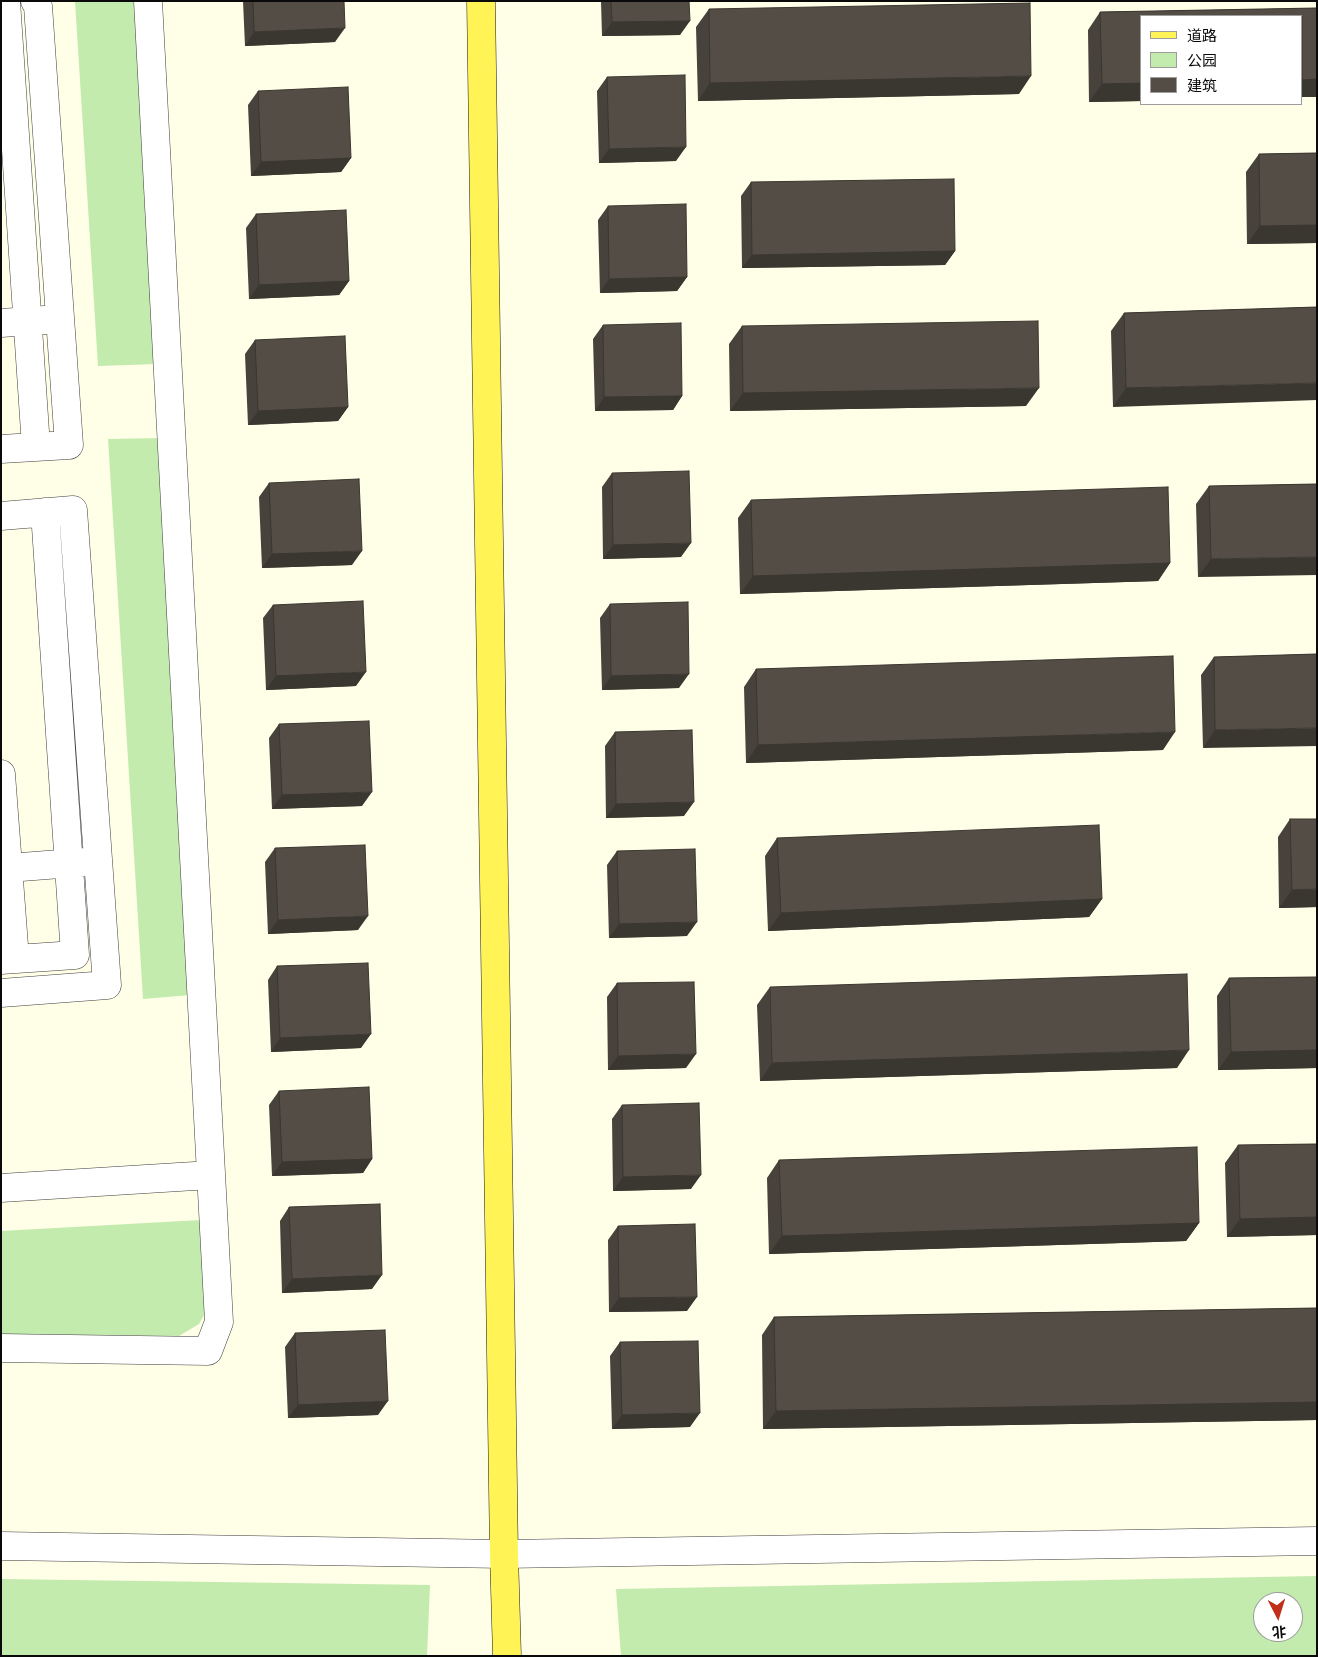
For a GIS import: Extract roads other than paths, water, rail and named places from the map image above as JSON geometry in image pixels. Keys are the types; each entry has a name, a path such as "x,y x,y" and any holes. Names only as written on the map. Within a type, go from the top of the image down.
{"main road":[{"path":"481,1 504,1554 508,1656"}],"street":[{"path":"6,1 14,322 36,447"},
{"path":"1,449 70,446 38,6 35,1"},
{"path":"1,1348 208,1351 219,1322 148,1"},
{"path":"14,322 61,319"},
{"path":"1,516 73,510 107,985 1,993"},
{"path":"1,774 4,839 8,868 8,960 75,955 45,512"},
{"path":"8,868 98,861"},
{"path":"1,1188 211,1175"},
{"path":"1,1546 504,1554 1317,1541"}]}
